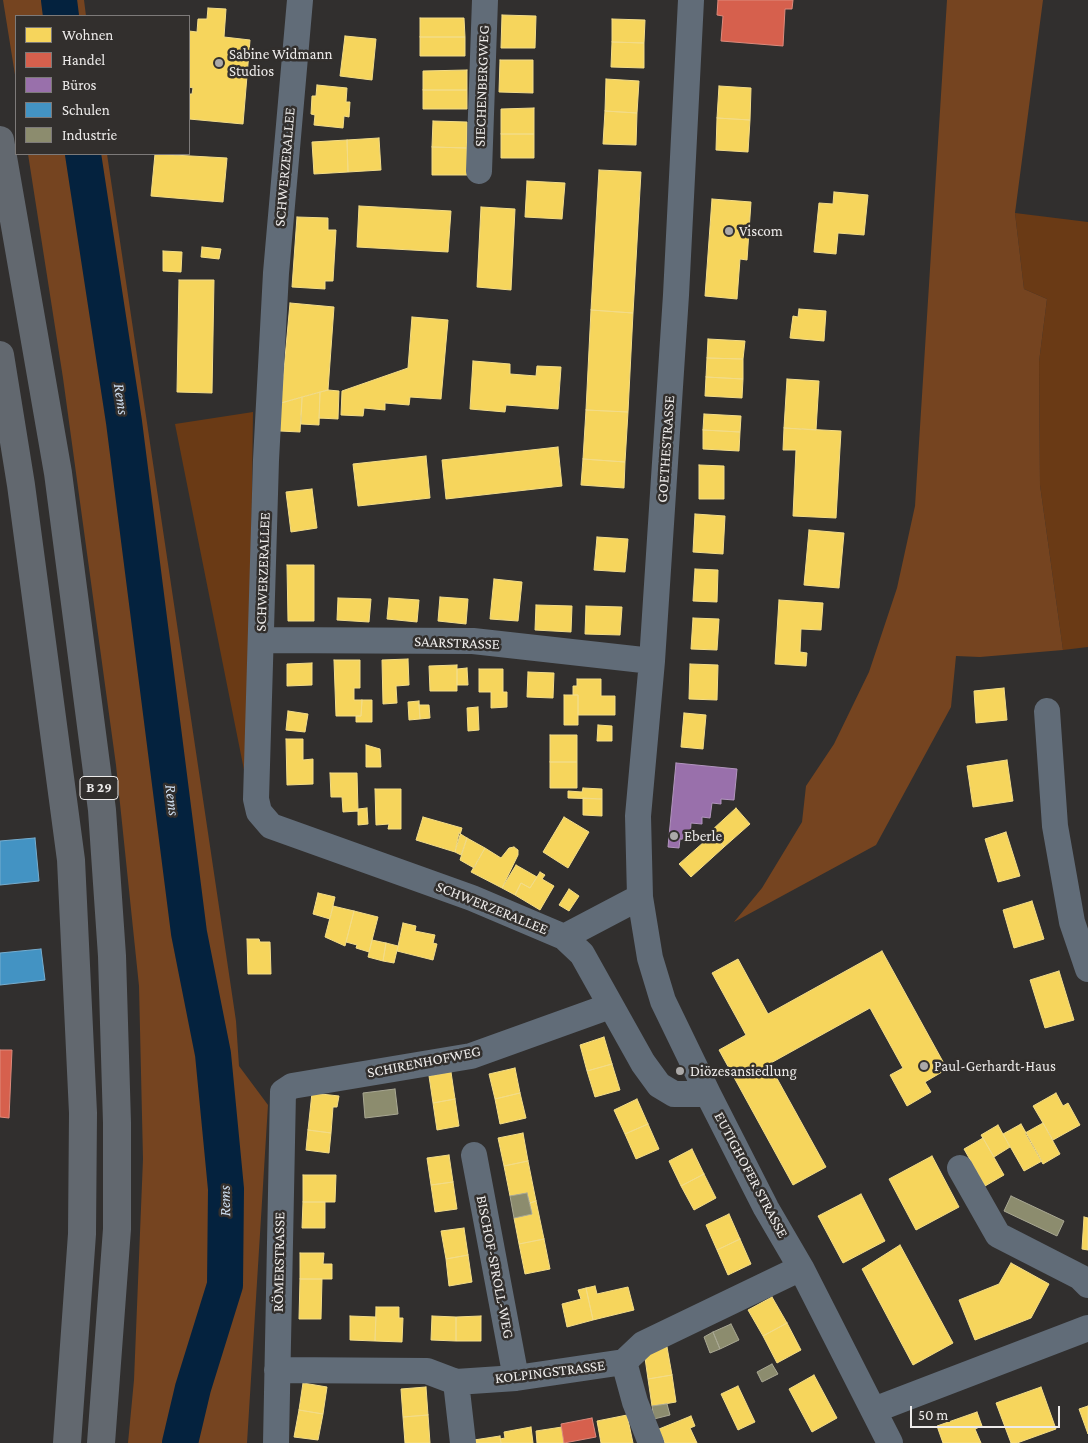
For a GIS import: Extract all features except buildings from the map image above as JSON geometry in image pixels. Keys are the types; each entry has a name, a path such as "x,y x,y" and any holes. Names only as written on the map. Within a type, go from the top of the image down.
{"highway":[{"name":"B 29","path":"0,140 58,473 102,810 112,956 117,1132 116,1228 101,1443"},
{"name":"B 29","path":"0,355 25,514 71,860 83,1122 81,1243 67,1443"}],"street":[{"name":"SCHWERZERALLEE","path":"300,0 276,283 266,460 256,799 259,812 271,826 472,898 564,937 582,954 642,1063 659,1085 674,1094 708,1094"},
{"name":"SIECHENBERGWEG","path":"479,171 485,0"},
{"name":"GOETHESTRASSE","path":"640,897 638,816 652,661 676,296 691,0"},
{"name":"SAARSTRASSE","path":"261,640 473,641 652,661"},
{"path":"1047,711 1055,826 1072,922 1088,969"},
{"name":"SCHWERZERALLEE","path":"564,937 640,897"},
{"name":"EUTIGHOFER STRASSE","path":"640,897 650,958 663,1001 766,1208 801,1268 890,1443"},
{"name":"SCHIRENHOFWEG","path":"292,1086 471,1056 610,1006"},
{"name":"RÖMERSTRASSE","path":"276,1443 282,1104 283,1092 292,1086"},
{"name":"BISCHOF-SPROLL-WEG","path":"474,1155 516,1378"},
{"path":"960,1168 998,1235 1080,1277 1088,1285"},
{"name":"KOLPINGSTRASSE","path":"277,1370 427,1371 456,1382 516,1378 624,1362 643,1344 801,1268"},
{"path":"874,1410 1088,1328"},
{"path":"624,1362 635,1402 651,1443"},
{"path":"456,1382 463,1443"}],"shaded area":[{"path":"3,0 84,0 86,15 15,15 15,75"},
{"path":"947,0 1043,0 1015,213 1024,289 1047,299 1039,362 1040,485 1063,650 980,657 956,656 951,707 876,845 734,922 762,888 802,822 806,786 834,744 869,672 897,588 915,506"},
{"path":"28,155 107,155 236,1021 239,1066 268,1105 247,1443 128,1443 134,1380 143,1159 139,986 116,765 63,378"},
{"path":"1015,213 1088,222 1088,647 1063,650 1040,485 1039,362 1047,299 1024,289"},
{"path":"253,412 248,790 175,424"}],"waterway":[{"name":"Rems","path":"59,0 61,15"},
{"name":"Rems","path":"83,155 124,422 189,933 213,1054 226,1189 225,1285 193,1388 180,1443"}],"place":[{"name":"Sabine Widmann Studios","path":"219,63"},
{"name":"Viscom","path":"729,231"},
{"name":"Eberle","path":"674,836"},
{"name":"Paul-Gerhardt-Haus","path":"924,1066"},
{"name":"Diözesansiedlung","path":"680,1071"}]}
